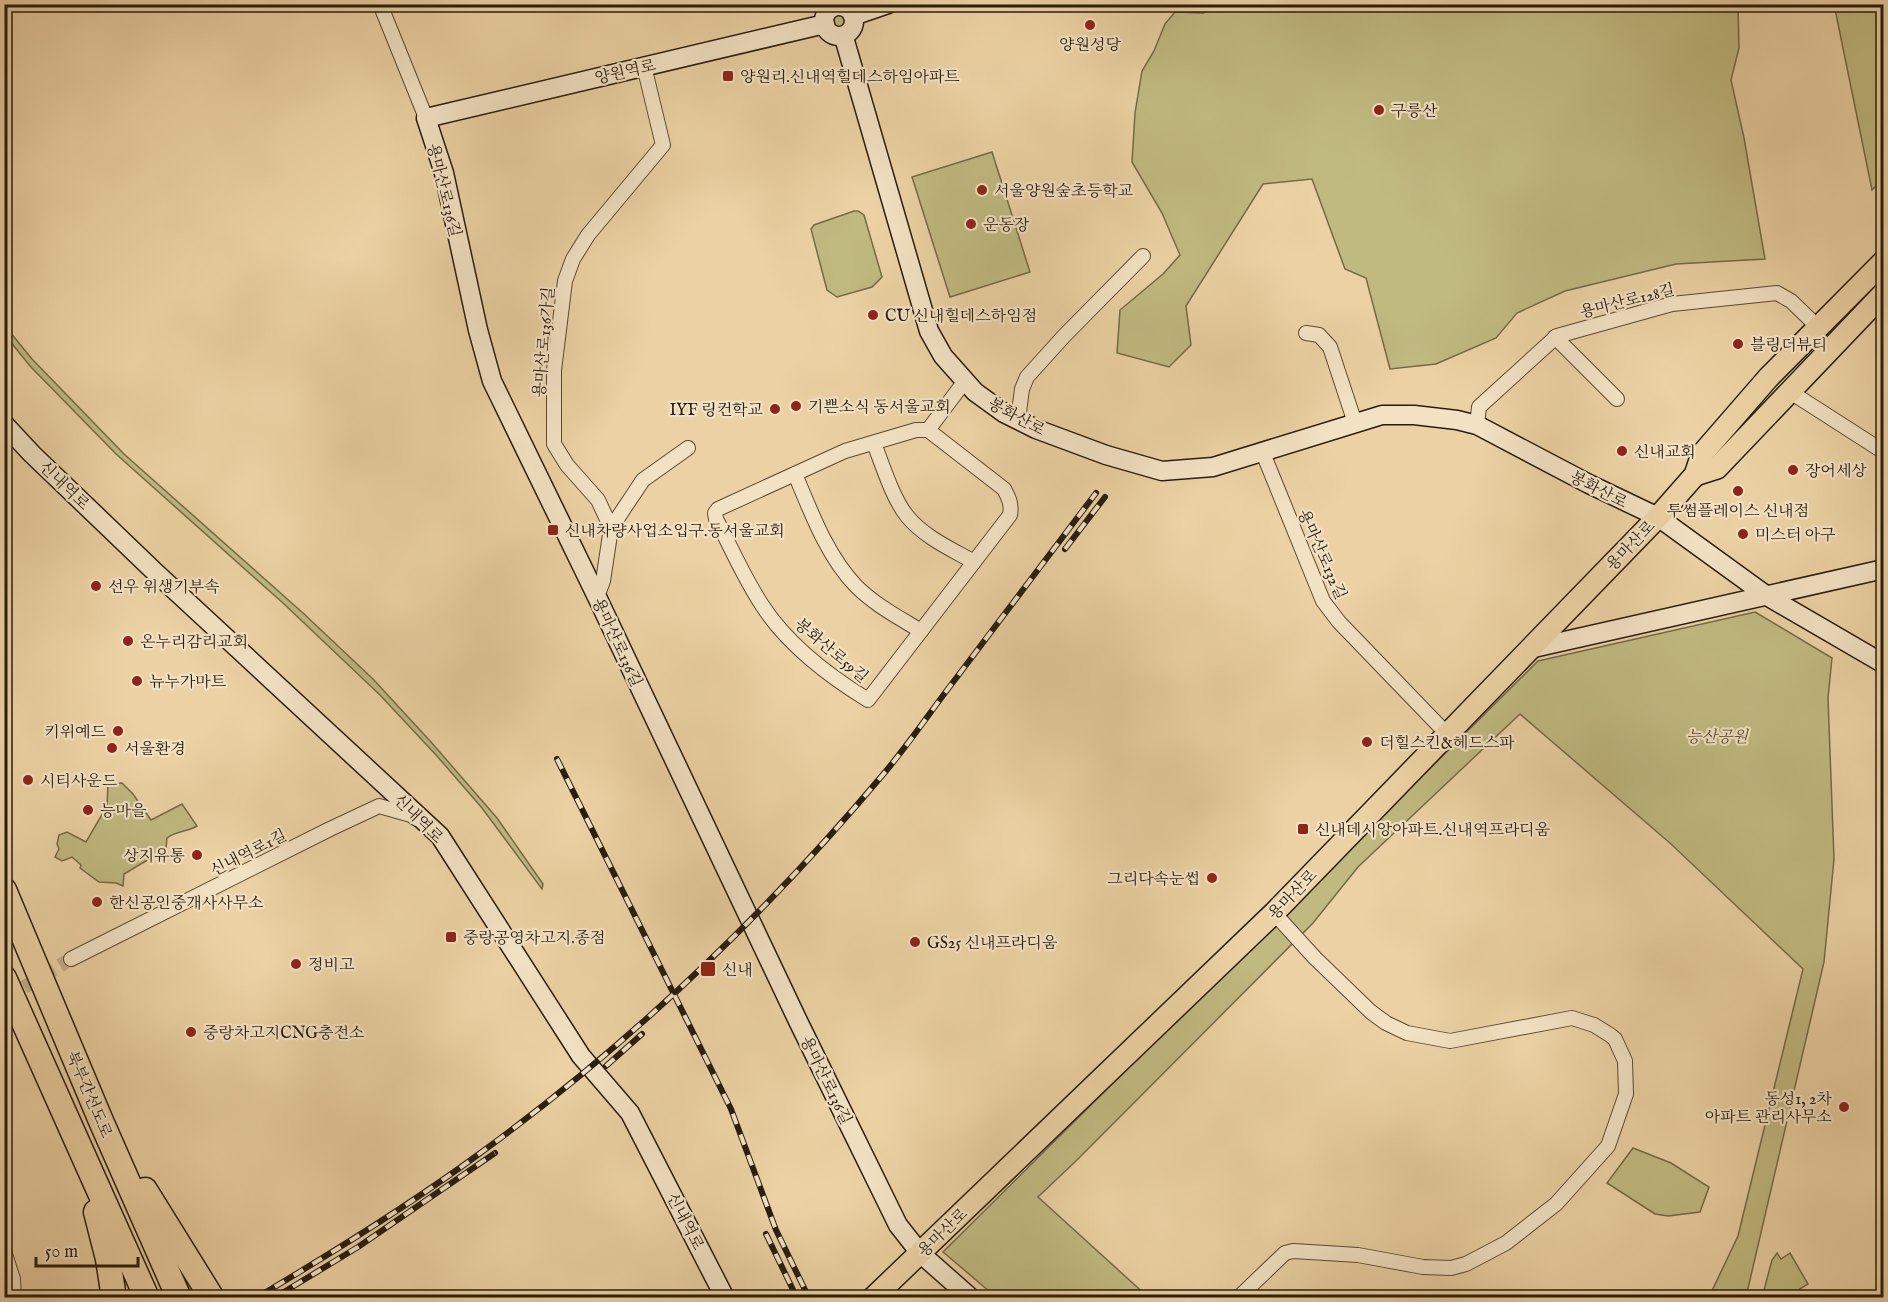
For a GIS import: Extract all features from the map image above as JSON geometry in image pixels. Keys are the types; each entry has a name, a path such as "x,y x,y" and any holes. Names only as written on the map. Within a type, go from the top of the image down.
{"highway":[{"name":"북부간선도로","path":"4,890 101,1121 179,1298"},
{"name":"북부간선도로","path":"4,978 147,1298"},
{"path":"101,1121 212,1298"},
{"path":"77,1143 108,1259 114,1298"}],"main road":[{"name":"용마산로","path":"873,1298 1274,913 1658,517 1695,475 1702,454 1768,378 1884,261"},
{"name":"용마산로","path":"1695,475 1717,468 1884,293"}],"street":[{"name":"용마산로136길","path":"381,4 426,118 444,173 478,330 492,381 798,1022 898,1225 920,1253 971,1298"},
{"path":"853,16 888,4"},
{"path":"838,7 847,9 853,16 854,26 844,39 830,33 824,20 829,11 838,7"},
{"name":"양원역로","path":"426,118 825,24"},
{"name":"봉화산로","path":"844,39 928,331 944,356 975,392 1004,413 1106,454 1162,471 1213,467 1382,415 1414,415 1457,420 1477,425 1589,484 1658,517 1767,596 1884,664"},
{"name":"용마산로136가길","path":"611,528 598,500 567,465 554,444 554,370 565,281 573,259 588,236 663,144 644,66"},
{"path":"1018,420 1022,389 1027,376 1143,256"},
{"name":"용마산로128길","path":"1477,425 1479,407 1555,337 1672,304 1777,293 1791,301 1818,327"},
{"path":"1306,333 1319,335 1330,347 1355,423"},
{"path":"1555,337 1617,399"},
{"path":"928,430 965,381"},
{"path":"1790,392 1884,452"},
{"name":"신내역로","path":"4,424 32,454 155,572 440,836 581,1056 630,1113 725,1298"},
{"name":"봉화산로59길","path":"916,430 928,430 1004,489 1009,498 1010,515 868,700 820,665 783,632 762,605 716,519 716,513 718,509 845,451 916,430"},
{"path":"874,443 890,484 906,516 925,533 974,562"},
{"path":"597,597 603,580 611,528 643,480 688,448"},
{"name":"용마산로132길","path":"1263,453 1323,601 1339,622 1447,734"},
{"path":"795,474 817,525 856,586 880,607 921,631"},
{"path":"1528,650 1884,569"},
{"name":"신내역로1길","path":"71,959 379,806 411,815 440,836"},
{"path":"1238,1298 1285,1253 1293,1251 1358,1255 1423,1267 1451,1268 1466,1264 1506,1243 1556,1204 1608,1146 1626,1094 1625,1061 1620,1049 1615,1039 1594,1025 1572,1018 1449,1041 1407,1033 1386,1023 1371,1012 1315,958 1274,913"},
{"path":"4,1251 13,1279 14,1298"}],"green space":[{"path":"1225,4 1738,5 1739,48 1731,80 1744,138 1765,259 1676,264 1565,291 1517,313 1496,338 1436,364 1390,369 1366,278 1345,269 1312,179 1263,184 1186,306 1191,345 1169,367 1117,353 1120,310 1163,274 1180,255 1162,213 1132,162 1135,113 1142,71 1154,51 1165,24 1175,12 1203,13"},
{"path":"1827,5 1883,5 1883,179 1872,190 1835,9"},
{"path":"835,12 843,12 848,17 846,28 835,30 830,25 830,17"},
{"name":"운동장","path":"992,152 1030,272 950,297 912,177"},
{"path":"854,211 864,215 882,277 872,287 837,297 827,290 811,229 814,225"},
{"path":"5,326 32,359 124,454 303,613 373,679 497,818 543,884 542,889 482,808 380,695 284,604 116,454 30,366 5,335"},
{"name":"능산공원","path":"1755,612 1832,658 1828,698 1834,859 1824,962 1746,1297 1709,1297 1738,1236 1803,969 1671,844 1520,714 1358,867 1313,923 1038,1197 1148,1297 996,1297 943,1252 1538,661"},
{"path":"122,783 133,794 151,820 182,804 197,826 167,838 166,849 124,874 123,886 116,883 99,882 80,868 81,865 72,857 62,861 55,857 59,849 57,844 59,835 67,832 86,842 107,806 108,784"},
{"path":"1633,1148 1671,1163 1709,1187 1700,1212 1668,1216 1655,1214 1607,1183"},
{"path":"1777,1253 1781,1259 1790,1253 1808,1284 1787,1297 1769,1297 1764,1290 1772,1260"}],"tunnel":[{"path":"6,998 71,959"}],"railway":[{"path":"256,1298 369,1229 479,1154 589,1068 694,975 793,876 886,771 1096,493"},
{"path":"1065,549 1105,497"},
{"path":"557,759 731,1109 776,1230 809,1298"},
{"path":"606,1066 642,1034"},
{"path":"274,1298 358,1247 495,1153"},
{"path":"766,1234 797,1298"}],"place":[{"name":"양원성당","path":"1090,25"},
{"name":"양원리.신내역힐데스하임아파트","path":"728,76"},
{"name":"구릉산","path":"1379,110"},
{"name":"서울양원숲초등학교","path":"982,190"},
{"name":"운동장","path":"971,224"},
{"name":"CU 신내힐데스하임점","path":"873,315"},
{"name":"블링더뷰티","path":"1738,344"},
{"name":"기쁜소식 동서울교회","path":"796,406"},
{"name":"IYF 링컨학교","path":"775,409"},
{"name":"신내교회","path":"1622,451"},
{"name":"장어세상","path":"1793,470"},
{"name":"투썸플레이스 신내점","path":"1738,491"},
{"name":"신내차량사업소입구.동서울교회","path":"553,530"},
{"name":"미스터 아구","path":"1743,534"},
{"name":"선우 위생기부속","path":"96,586"},
{"name":"온누리감리교회","path":"128,641"},
{"name":"뉴누가마트","path":"137,681"},
{"name":"키위예드","path":"118,731"},
{"name":"더힐스킨&헤드스파","path":"1367,742"},
{"name":"서울환경","path":"112,748"},
{"name":"시티사운드","path":"28,780"},
{"name":"능마을","path":"88,810"},
{"name":"신내데시앙아파트.신내역프라디움","path":"1303,829"},
{"name":"상지유통","path":"197,855"},
{"name":"그리다속눈썹","path":"1212,878"},
{"name":"한신공인중개사사무소","path":"97,902"},
{"name":"중랑공영차고지.종점","path":"451,937"},
{"name":"GS25 신내프라디움","path":"915,942"},
{"name":"정비고","path":"296,964"},
{"name":"신내","path":"708,969"},
{"name":"중랑차고지CNG충전소","path":"191,1032"},
{"name":"동성1, 2차 아파트 관리사무소","path":"1844,1107"}]}
